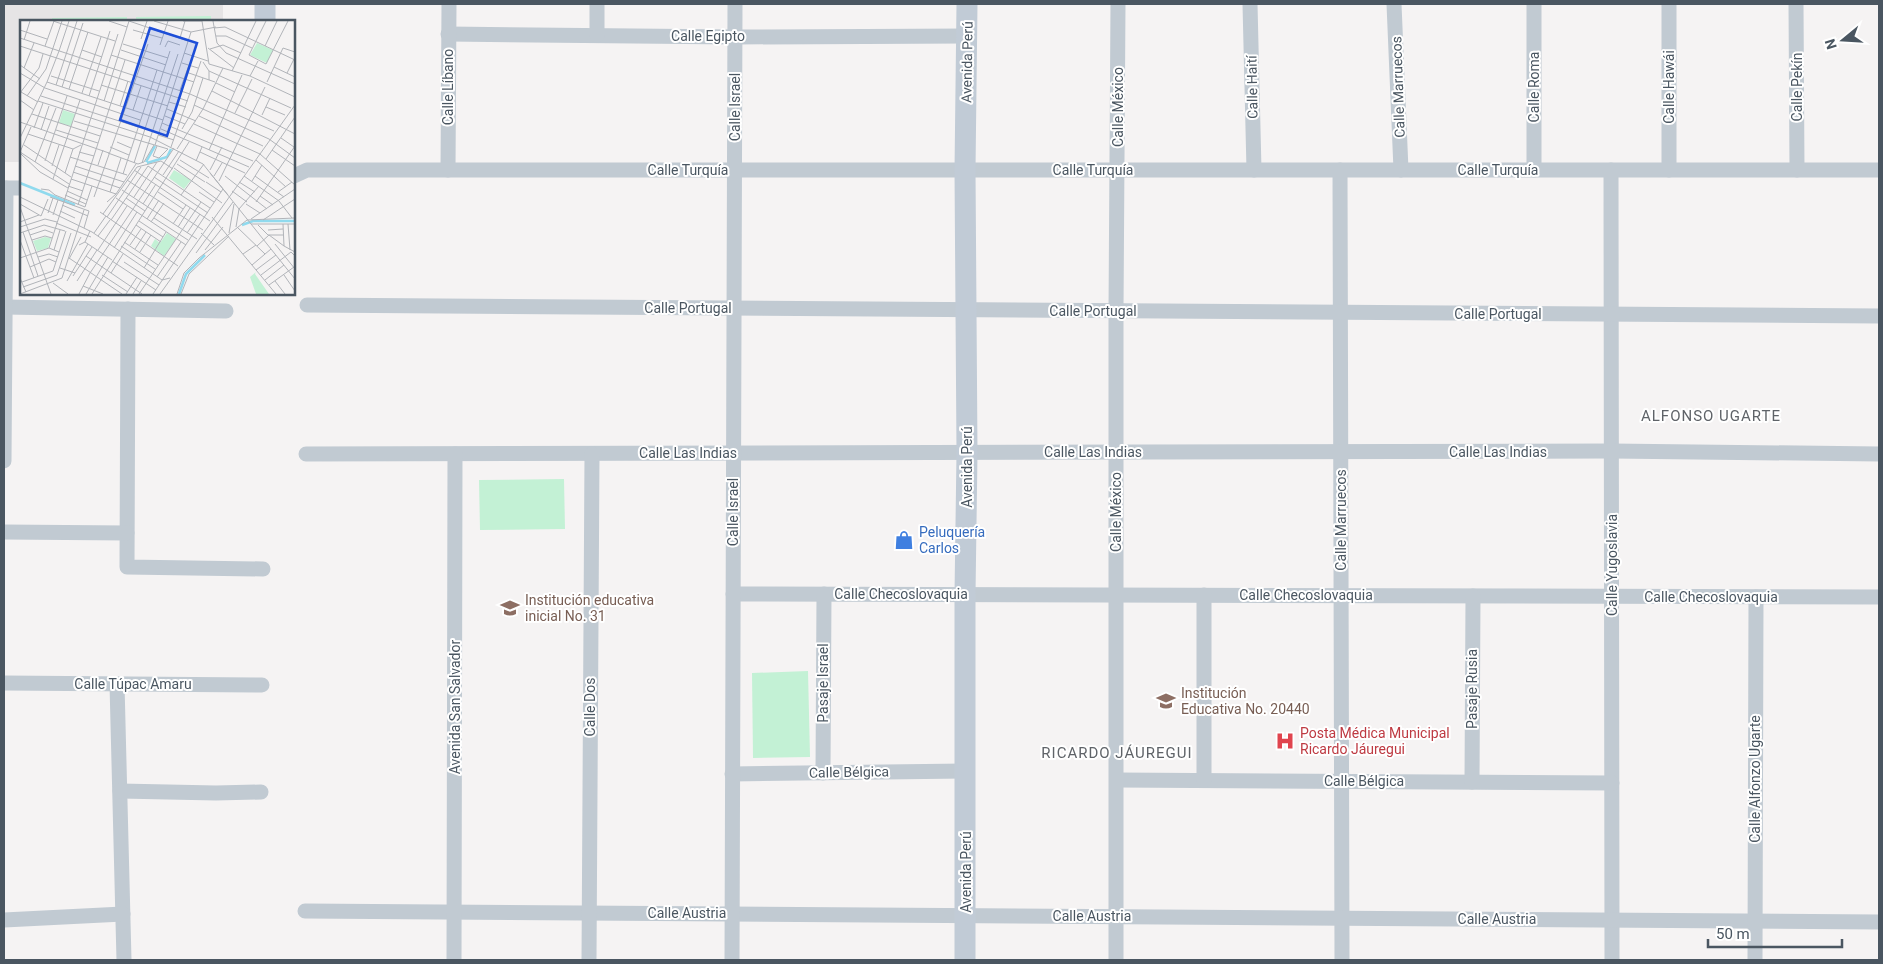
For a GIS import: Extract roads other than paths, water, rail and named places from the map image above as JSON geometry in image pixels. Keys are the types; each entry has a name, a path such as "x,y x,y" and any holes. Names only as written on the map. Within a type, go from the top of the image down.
{"street":[{"path":"265,4 265,20"},
{"name":"Calle Líbano","path":"448,170 449,4"},
{"path":"597,4 597,35"},
{"name":"Calle Israel","path":"732,960 735,4"},
{"name":"Avenida Perú","path":"965,960 965,594 968,453 966,310 967,4"},
{"name":"Calle México","path":"1116,960 1118,4"},
{"name":"Calle Haití","path":"1250,4 1254,170"},
{"name":"Calle Marruecos","path":"1394,4 1401,170"},
{"name":"Calle Roma","path":"1534,4 1534,170"},
{"name":"Calle Hawái","path":"1669,4 1669,170"},
{"name":"Calle Pekín","path":"1796,4 1797,170"},
{"name":"Calle Egipto","path":"448,34 735,37 967,36"},
{"name":"Calle Turquía","path":"300,173 448,170 1879,170"},
{"name":"Calle Marruecos","path":"1340,170 1342,960"},
{"name":"Calle Yugoslavia","path":"1611,170 1612,960"},
{"path":"4,461 5,188 20,188"},
{"name":"Calle Portugal","path":"307,305 1879,316"},
{"path":"5,307 226,311"},
{"path":"128,309 127,567 263,569"},
{"name":"Calle Las Indias","path":"306,454 1612,451 1879,454"},
{"name":"Avenida San Salvador","path":"454,960 455,454"},
{"name":"Calle Dos","path":"589,960 592,454"},
{"path":"4,532 127,533"},
{"name":"Calle Checoslovaquia","path":"733,594 1879,597"},
{"name":"Pasaje Israel","path":"823,772 824,594"},
{"path":"1204,595 1204,780"},
{"name":"Pasaje Rusia","path":"1472,782 1473,596"},
{"name":"Calle Alfonzo Ugarte","path":"1755,960 1756,597"},
{"name":"Calle Túpac Amaru","path":"4,683 262,685"},
{"path":"117,684 124,960"},
{"name":"Calle Bélgica","path":"732,774 966,771"},
{"name":"Calle Bélgica","path":"1117,780 1612,783"},
{"path":"120,790 216,793 261,792"},
{"name":"Calle Austria","path":"305,911 1879,922"},
{"path":"4,920 123,914"}],"place":[{"name":"Peluquería Carlos","path":"904,540"},
{"name":"Institución educativa inicial No. 31","path":"510,608"},
{"name":"Institución Educativa No. 20440","path":"1166,701"},
{"name":"Posta Médica Municipal Ricardo Jáuregui","path":"1285,741"}],"district":[{"name":"ALFONSO UGARTE","path":"1711,416"},
{"name":"RICARDO JÁUREGUI","path":"1117,753"}]}
